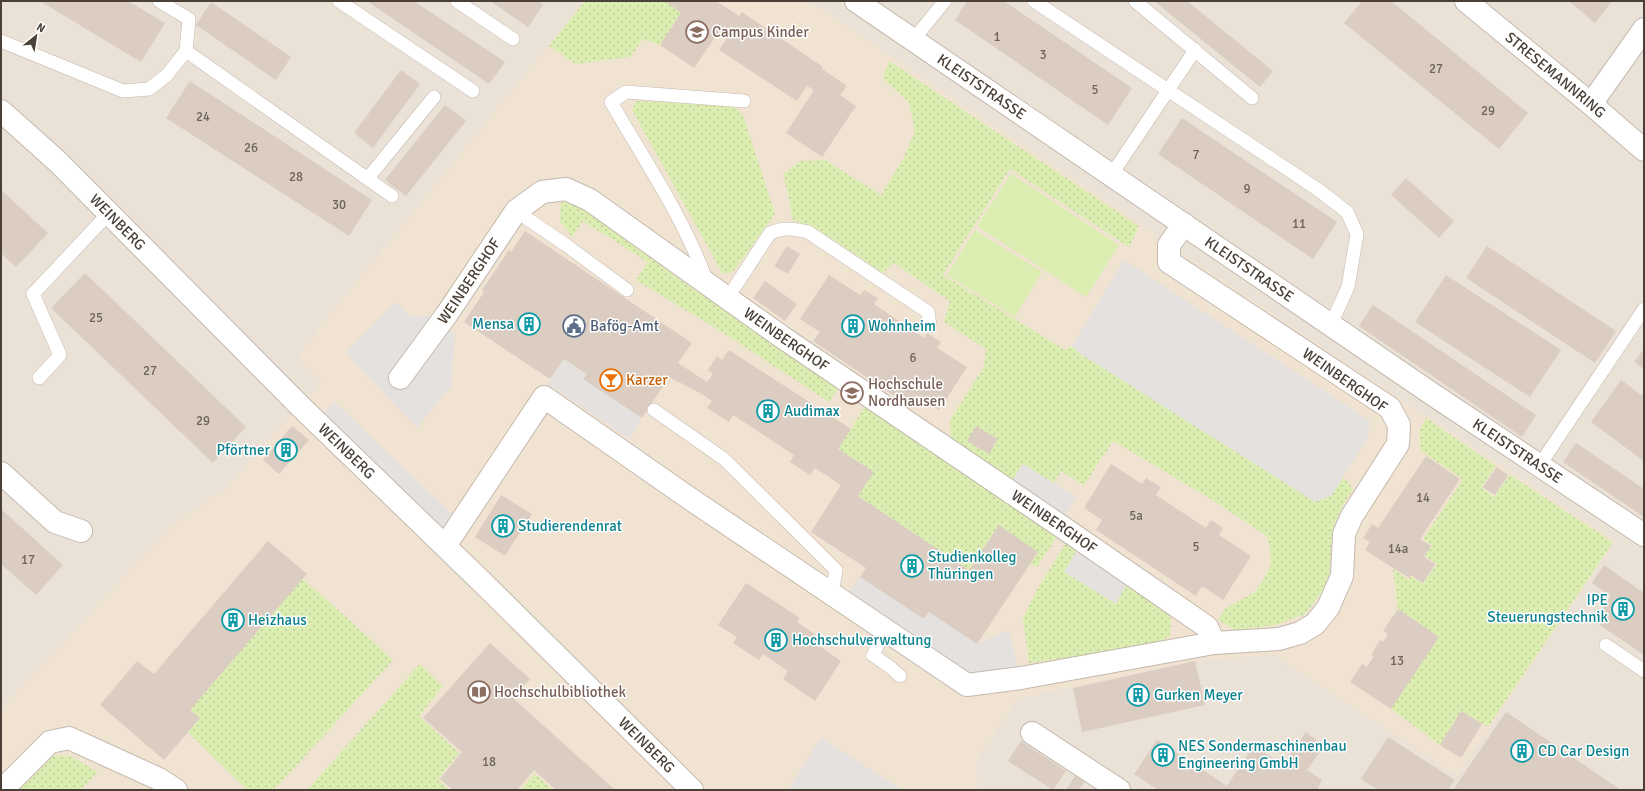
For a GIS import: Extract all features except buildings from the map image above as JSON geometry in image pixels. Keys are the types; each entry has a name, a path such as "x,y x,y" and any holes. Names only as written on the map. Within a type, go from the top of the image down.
{"street":[{"name":"KLEISTSTRASSE","path":"856,1 1332,324 1435,396 1644,535"},
{"name":"STRESEMANNRING","path":"1466,1 1591,104 1644,150"},
{"path":"1591,104 1644,29"},
{"name":"WEINBERG","path":"1,111 58,162 299,405 445,546 692,790"},
{"name":"WEINBERGHOF","path":"400,378 447,314 516,212 542,192 566,189 590,200 708,286 1207,627 1214,643"},
{"name":"WEINBERGHOF","path":"445,546 544,397 689,498 967,685 1021,678 1214,643 1279,639 1300,633 1315,624 1328,608 1342,576 1344,534 1352,516 1398,444 1399,425 1390,408 1169,262 1170,245 1184,224"},
{"path":"1,473 55,522 81,531"},
{"path":"1032,732 1119,790"},
{"path":"2,790 50,742 69,738 159,779 176,790"}],"lane":[{"path":"1,41 124,91 149,89 168,75 186,51 189,19 159,1"},
{"path":"339,1 473,91"},
{"path":"457,1 513,39"},
{"path":"913,40 945,1"},
{"path":"1034,1 1320,191 1347,212 1357,234 1348,286 1332,324"},
{"path":"1135,1 1252,98"},
{"path":"1112,174 1195,50"},
{"path":"186,51 392,196"},
{"path":"708,286 696,252 611,102 626,92 744,101"},
{"path":"368,178 434,98"},
{"path":"516,212 566,245 627,290"},
{"path":"39,378 60,355 33,294 109,213"},
{"path":"727,299 770,233 787,228 808,232 928,312 930,326"},
{"path":"1540,466 1644,309"},
{"path":"654,410 724,459 810,546 836,570 832,594"},
{"path":"885,630 873,655 900,676"},
{"path":"1606,645 1644,671"}],"shaded area":[{"path":"1,1 1644,1 1644,790 1,790"},
{"name":"Hochschule Nordhausen","path":"584,1 810,1 1144,226 1169,245 1616,541 1457,776 1274,655 1195,661 1019,699 990,740 976,765 979,790 1,790 1,709 172,525 225,488 321,382 298,358 322,324"},
{"path":"1124,260 1370,421 1367,439 1331,496 1315,502 1079,353 1072,346"},
{"path":"395,302 411,317 431,316 455,335 451,386 417,428 346,353"},
{"path":"564,359 587,374 584,379 642,418 629,439 548,384"},
{"path":"334,402 453,515 440,529 321,415"},
{"path":"1023,464 1076,497 1063,519 1009,485"},
{"path":"1078,549 1128,582 1116,604 1064,572"},
{"path":"860,577 924,619 929,612 977,644 1009,630 1021,678 969,680 846,597"},
{"path":"821,738 903,790 788,790"}],"green space":[{"path":"585,1 666,1 681,13 660,45 643,39 630,57 576,64 549,46"},
{"path":"889,61 1139,226 1129,247 1010,169 943,275 1065,350 1072,346 1079,353 1331,496 1343,478 1347,481 1353,490 1342,507 1333,529 1329,576 1321,593 1305,614 1276,625 1236,630 1218,620 1225,609 1255,592 1265,577 1271,564 1267,536 1211,499 1113,441 1084,485 1061,471 1053,483 1023,464 1009,485 951,445 950,420 984,367 986,349 944,322 950,301 894,263 883,273 814,227 792,220 790,202 783,174 801,161 825,160 881,195 903,159 915,131 909,103 883,78"},
{"path":"636,101 725,105 734,107 743,115 775,214 733,272 723,274 632,110"},
{"path":"1011,174 1119,245 1086,297 977,226"},
{"path":"572,201 686,284 839,387 829,402 719,330 636,280 648,262 583,221 572,237 560,221 561,202"},
{"path":"975,230 1042,272 1015,317 947,275"},
{"path":"865,406 1058,535 1037,567 1030,564 1038,552 999,525 969,570 858,496 873,472 838,449"},
{"path":"1426,418 1496,466 1481,487 1494,497 1510,475 1613,542 1488,727 1461,711 1440,745 1391,709 1439,637 1398,609 1393,569 1409,580 1411,576 1423,584 1437,564 1425,556 1432,545 1423,539 1463,479 1421,451 1419,432"},
{"path":"1067,541 1078,549 1064,572 1128,582 1165,607 1171,620 1170,636 1153,645 1029,663 1023,618 1037,590"},
{"path":"302,579 393,660 274,790 247,790 188,732 200,718 190,710"},
{"path":"420,664 443,686 419,716 459,753 438,779 449,790 307,790"},
{"path":"60,755 72,757 98,772 80,790 24,790 18,785 47,758"},
{"path":"535,774 553,790 520,790"}],"place":[{"name":"Campus Kinder","path":"697,32"},
{"name":"Mensa","path":"529,324"},
{"name":"Bafög-Amt","path":"574,326"},
{"name":"Wohnheim","path":"853,326"},
{"name":"Karzer","path":"611,380"},
{"name":"Hochschule Nordhausen","path":"852,393"},
{"name":"Audimax","path":"768,411"},
{"name":"Pförtner","path":"286,450"},
{"name":"Studierendenrat","path":"503,526"},
{"name":"Studienkolleg Thüringen","path":"912,566"},
{"name":"IPE Steuerungstechnik","path":"1623,609"},
{"name":"Heizhaus","path":"233,620"},
{"name":"Hochschulverwaltung","path":"776,640"},
{"name":"Hochschulbibliothek","path":"479,692"},
{"name":"Gurken Meyer","path":"1138,695"},
{"name":"CD Car Design","path":"1522,751"},
{"name":"NES Sondermaschinenbau Engineering GmbH","path":"1163,755"}]}
